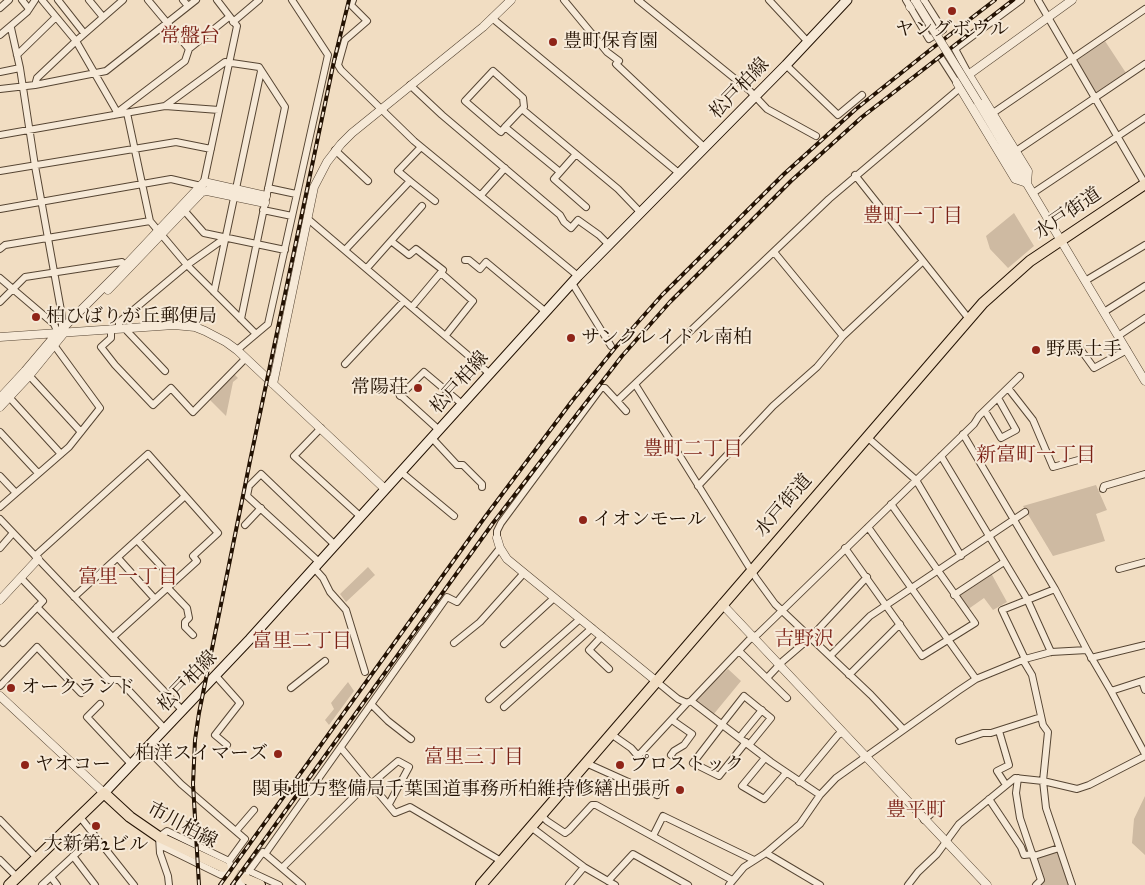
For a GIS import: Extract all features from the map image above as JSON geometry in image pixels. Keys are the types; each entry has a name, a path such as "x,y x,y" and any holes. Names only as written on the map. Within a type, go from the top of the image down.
{"main road":[{"name":"松戸柏線","path":"104,793 216,676 575,280 755,97 847,0"},
{"name":"水戸街道","path":"480,885 969,319 1014,274 1060,240 1145,184"},
{"path":"15,882 104,793"},
{"name":"市川柏線","path":"104,793 159,842 226,864"},
{"path":"246,878 260,885"}],"street":[{"path":"0,8 10,0"},
{"path":"22,0 29,9"},
{"path":"0,35 29,9 35,0"},
{"path":"42,0 76,41 96,74 115,114"},
{"path":"58,0 84,33"},
{"path":"89,0 103,17"},
{"path":"35,85 38,78 84,33 123,0"},
{"path":"148,0 189,49"},
{"path":"183,0 188,6"},
{"path":"0,89 35,85 106,71 196,0"},
{"path":"0,407 62,331 128,267 202,187 236,26 217,0"},
{"path":"115,114 185,61 189,49 259,0"},
{"path":"237,350 268,324 328,55 292,0"},
{"path":"352,0 351,5 367,22 345,40 338,65 421,147 481,195 575,280 611,346"},
{"path":"273,384 317,179 335,150 352,133 512,0"},
{"path":"564,0 607,52 619,61 616,64 705,148"},
{"path":"638,0 750,91 768,109 816,136"},
{"path":"769,0 808,42"},
{"path":"915,0 1145,381"},
{"path":"920,0 908,4 929,39 943,30 924,0"},
{"path":"1021,0 955,49 1028,171 1027,183"},
{"path":"1038,0 1145,184"},
{"path":"617,401 856,175 969,75 1072,0"},
{"path":"992,113 1145,10"},
{"path":"18,54 56,18"},
{"path":"492,18 680,174"},
{"path":"0,398 27,374 54,345 62,331 18,54 10,28"},
{"path":"941,58 1015,179 1027,183"},
{"path":"165,106 224,62 229,62 259,67 285,107 241,319"},
{"path":"1016,150 1145,64"},
{"path":"786,65 838,116 862,95"},
{"path":"0,72 20,68"},
{"path":"214,292 261,71"},
{"path":"492,71 523,98 524,107 522,109 501,132 465,102 492,71"},
{"path":"410,85 442,116 560,215 564,222 572,228 578,220 599,234 609,245"},
{"path":"0,134 165,106 218,110"},
{"path":"522,109 618,189 642,212"},
{"path":"127,113 150,221 187,265 256,334"},
{"path":"1033,193 1145,118"},
{"path":"505,127 560,172"},
{"path":"0,171 176,142 211,149"},
{"path":"421,147 398,171 435,201"},
{"path":"335,150 368,180"},
{"path":"576,154 554,179 586,207"},
{"path":"481,195 504,168"},
{"path":"856,175 969,319"},
{"path":"0,209 171,179 202,187 207,191 235,193 266,199 296,194"},
{"path":"345,250 410,181"},
{"path":"266,199 292,216"},
{"path":"367,268 422,206"},
{"path":"183,209 204,233 285,250"},
{"path":"308,219 490,374"},
{"path":"0,249 5,245 150,221"},
{"path":"165,371 119,322 187,265 226,238"},
{"path":"391,241 409,255 416,249 443,270 412,307"},
{"path":"1085,281 1145,245"},
{"path":"774,252 843,336"},
{"path":"465,260 469,260 480,269 486,262 546,312"},
{"path":"698,486 773,406 817,367 843,336 923,261"},
{"path":"0,302 26,277 122,262 128,267"},
{"path":"441,273 474,301 446,335"},
{"path":"0,278 62,331"},
{"path":"1104,312 1145,286"},
{"path":"345,364 404,301"},
{"path":"1118,336 1145,318"},
{"path":"0,337 62,331 174,325 195,327 216,336 237,350 385,489"},
{"path":"110,329 111,338 100,347 153,405 171,388 193,412 245,359"},
{"path":"0,507 61,454 100,408 54,345"},
{"path":"1081,350 1094,368 1126,350"},
{"path":"400,396 424,372 462,404"},
{"path":"27,374 81,432"},
{"path":"611,734 631,748 638,756 754,636 964,434 1020,376"},
{"path":"384,381 439,430"},
{"path":"635,384 752,571 775,604 871,695 903,729"},
{"path":"626,411 605,388 600,388 501,522 497,538 500,548 507,559 678,699 689,702 722,724 765,758 820,795"},
{"path":"1008,388 1033,420 1053,466 1082,459"},
{"path":"9,398 61,454"},
{"path":"985,411 1001,438 1016,430 998,398"},
{"path":"321,428 294,456 361,517"},
{"path":"0,432 38,474"},
{"path":"908,885 918,872 937,854 959,824 1015,778 1043,781 1077,789 1145,755 1055,589 964,434"},
{"path":"867,437 916,480 961,556"},
{"path":"432,438 457,464 463,465 482,484 482,487"},
{"path":"0,600 36,558 148,454 218,533 193,556 197,560 166,586 152,602 113,637"},
{"path":"941,456 1027,600 1051,652"},
{"path":"401,472 454,516"},
{"path":"335,545 261,474 249,486 247,496 317,565 330,592 346,610 365,672"},
{"path":"1103,489 1104,486 1145,474"},
{"path":"0,476 16,493"},
{"path":"74,597 185,496"},
{"path":"845,548 922,656 974,623 891,504"},
{"path":"245,525 260,508"},
{"path":"830,656 870,616 1025,512"},
{"path":"0,519 182,711"},
{"path":"868,527 947,641 976,679"},
{"path":"0,548 13,533"},
{"path":"137,540 174,580"},
{"path":"279,885 246,878 263,852 265,854 372,705 447,597 457,602 500,548"},
{"path":"118,558 154,598"},
{"path":"954,595 1004,562"},
{"path":"1119,569 1145,562"},
{"path":"454,644 480,622 524,573"},
{"path":"768,678 780,664 811,637 867,577"},
{"path":"2,643 43,601 20,578"},
{"path":"166,586 188,608 188,618 185,622 185,627 193,635"},
{"path":"1055,589 1002,610 1032,675 1043,725 1048,732 1043,781 1046,808 1072,885"},
{"path":"504,644 554,598"},
{"path":"722,604 754,636 865,758 987,885"},
{"path":"37,607 109,680 119,680 165,729"},
{"path":"489,699 580,619"},
{"path":"848,675 900,624"},
{"path":"504,707 592,628"},
{"path":"602,636 589,650 609,669"},
{"path":"1091,658 1145,645"},
{"path":"0,686 37,647 81,693"},
{"path":"541,815 565,832 592,805 596,804 653,836 730,884 744,867 766,853 800,824 820,795 836,778 976,679 1024,659 1051,652 1087,650"},
{"path":"739,651 787,698"},
{"path":"291,688 325,661"},
{"path":"216,676 240,703 215,735 227,745"},
{"path":"1111,691 1144,680 1145,690"},
{"path":"0,696 104,793"},
{"path":"745,741 772,718 762,710 744,696 694,763 719,776 745,741 762,710"},
{"path":"100,704 87,717 132,765"},
{"path":"372,705 388,721 411,739"},
{"path":"959,741 983,733 991,734 1041,717"},
{"path":"671,755 684,745 692,734 672,720"},
{"path":"999,731 1009,765 997,771 1006,786"},
{"path":"800,782 838,735 842,733"},
{"path":"1137,739 1145,737"},
{"path":"341,748 396,813 410,807 501,861"},
{"path":"147,749 182,784 245,839 226,864"},
{"path":"765,758 742,786 764,798 786,773"},
{"path":"282,868 370,783 398,760 409,767 389,804"},
{"path":"586,763 657,796"},
{"path":"1018,778 1016,793 1020,818 1041,880 1036,885"},
{"path":"989,799 1021,847 1024,855 1033,855 1059,848"},
{"path":"924,820 938,808"},
{"path":"236,831 254,810"},
{"path":"653,836 663,816 754,860"},
{"path":"80,817 134,885"},
{"path":"0,820 37,858"},
{"path":"531,827 584,867 611,883 633,854 685,884"},
{"path":"42,885 95,836"},
{"path":"159,842 168,885"},
{"path":"766,853 820,885"},
{"path":"265,854 302,885"},
{"path":"73,856 95,885"},
{"path":"0,860 15,882"},
{"path":"569,885 584,867"},
{"path":"51,877 57,885"}],"shaded area":[{"path":"1105,41 1126,73 1099,93 1095,92 1078,62 1078,58"},
{"path":"1014,213 1034,246 1008,268 990,249 986,236"},
{"path":"233,375 238,378 233,382 226,416 209,399"},
{"path":"1096,485 1107,510 1096,514 1105,541 1053,556 1023,506"},
{"path":"368,567 375,575 346,602 340,594"},
{"path":"991,573 1007,602 993,610 984,598 967,610 958,595"},
{"path":"728,669 741,681 713,715 697,703 696,698"},
{"path":"348,682 354,691 329,725 325,720 334,709 331,703"},
{"path":"1145,796 1145,855 1132,843 1134,819"},
{"path":"1058,852 1069,885 1039,885 1038,857"}],"tunnel":[{"path":"223,867 246,879"}],"railway":[{"path":"199,885 193,784 195,740 199,713 334,61 349,0"},
{"path":"220,885 485,517 572,401 615,348 662,295 784,174 856,109 995,0"},
{"path":"232,885 493,523 622,356 670,302 791,181 862,117 1013,0"}],"place":[{"name":"ヤングボウル","path":"952,11"},
{"name":"豊町保育園","path":"553,42"},
{"name":"柏ひばりが丘郵便局","path":"36,317"},
{"name":"サンクレイドル南柏","path":"571,338"},
{"name":"野馬土手","path":"1036,350"},
{"name":"常陽荘","path":"418,388"},
{"name":"イオンモール","path":"583,520"},
{"name":"オークランド","path":"11,688"},
{"name":"柏洋スイマーズ","path":"278,754"},
{"name":"ヤオコー","path":"25,765"},
{"name":"プロストック","path":"620,765"},
{"name":"関東地方整備局千葉国道事務所柏維持修繕出張所","path":"680,790"},
{"name":"大新第2ビル","path":"96,826"}],"district":[{"name":"常盤台","path":"190,37"},
{"name":"豊町一丁目","path":"913,217"},
{"name":"豊町二丁目","path":"693,450"},
{"name":"新富町一丁目","path":"1036,456"},
{"name":"富里一丁目","path":"128,578"},
{"name":"吉野沢","path":"804,640"},
{"name":"富里二丁目","path":"302,642"},
{"name":"富里三丁目","path":"474,758"},
{"name":"豊平町","path":"916,811"}]}
